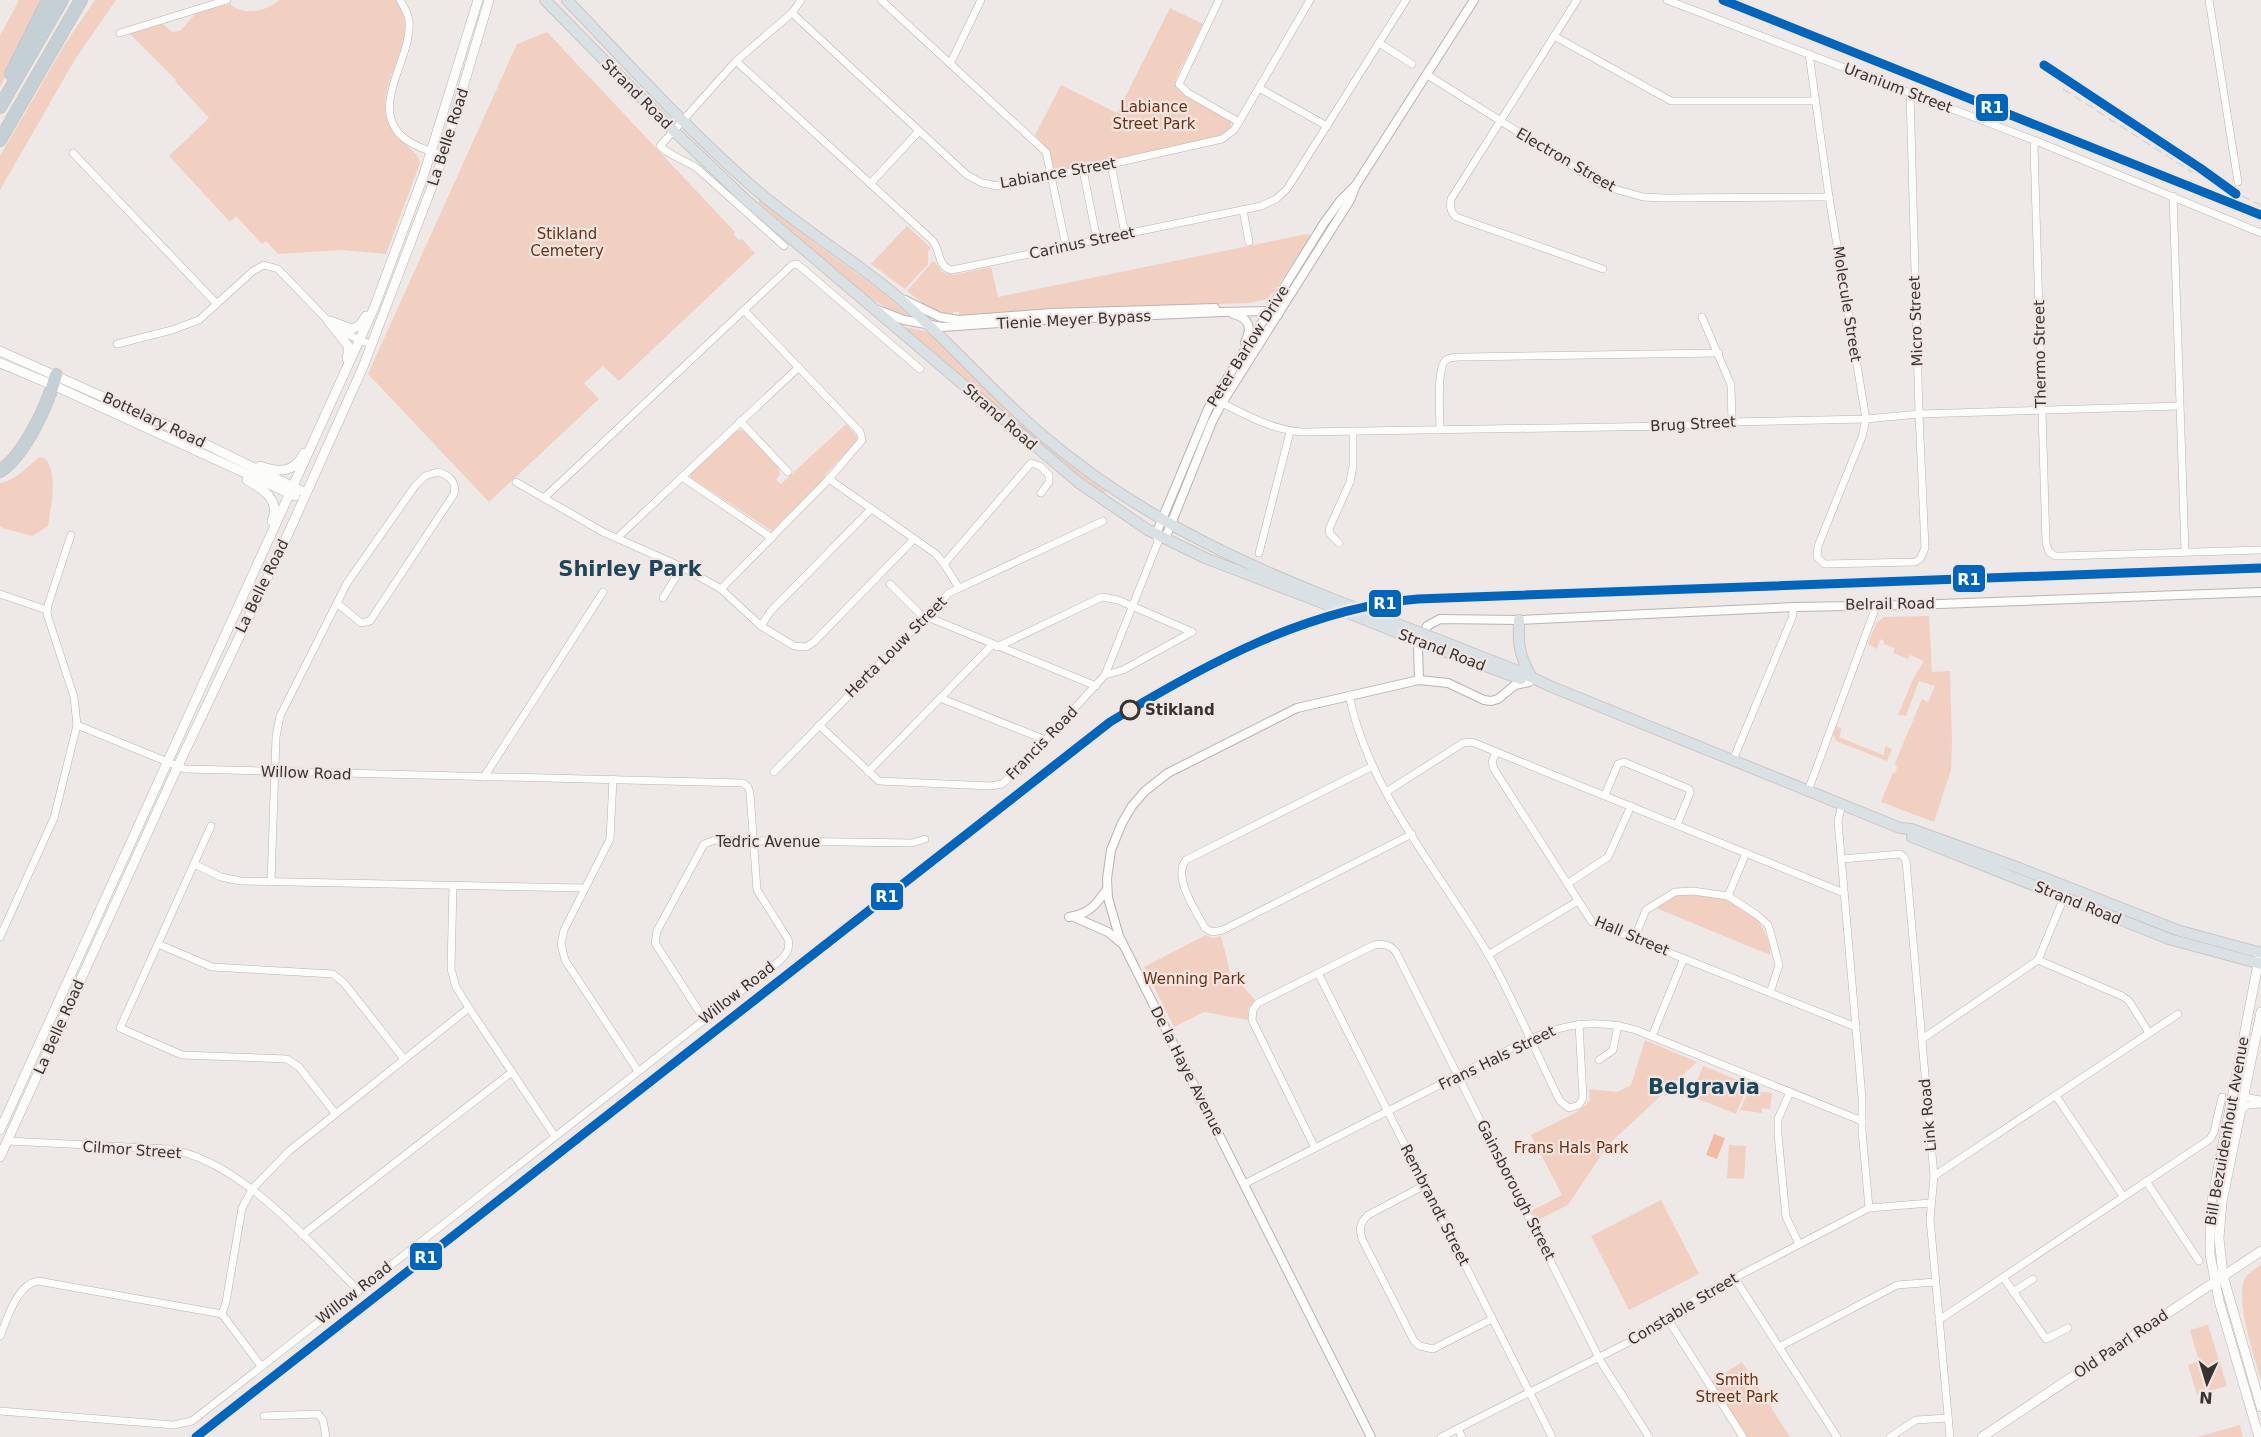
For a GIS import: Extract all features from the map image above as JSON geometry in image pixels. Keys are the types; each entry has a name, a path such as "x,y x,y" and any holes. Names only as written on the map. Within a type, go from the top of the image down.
{"highway":[{"path":"0,96 48,0"},
{"path":"0,107 63,0"},
{"path":"0,140 81,0"},
{"path":"55,45 69,30 89,0"},
{"path":"0,471 14,460 25,446 55,380"}],"main road":[{"name":"La Belle Road","path":"0,1130 374,308 432,152 478,0"},
{"name":"La Belle Road","path":"0,1158 4,1140 304,497 372,345 443,156 489,0"},
{"name":"Strand Road","path":"545,0 674,131 746,200 1059,468 1160,538 1233,570 1329,602 1550,686 1900,828 1911,829 2198,937 2260,957"},
{"name":"Strand Road","path":"567,0 728,165 782,212 894,294 1041,434 1113,489 1166,522 1237,560 1329,602"},
{"path":"329,321 352,329 360,325 366,314 374,308"},
{"path":"329,321 349,347 345,373"},
{"name":"Bottelary Road","path":"0,351 55,380"},
{"name":"Bottelary Road","path":"0,363 55,380 164,424 225,459 304,497"},
{"path":"225,459 273,471 286,470 297,464 307,446 315,438"},
{"path":"225,459 237,474 267,492 274,506 274,518 251,568 245,592"},
{"path":"1519,620 1520,657 1530,679"},
{"path":"1498,667 1513,656 1518,640"},
{"name":"Strand Road","path":"1900,828 1908,836 2169,939 2260,957"},
{"path":"1965,849 1991,864 1992,868"},
{"path":"2136,914 2144,922 2169,933 2169,939"},
{"name":"Bill Bezuidenhout Avenue","path":"2260,957 2211,1214 2210,1254 2261,1407"},
{"name":"Bill Bezuidenhout Avenue","path":"2259,1437 2219,1279 2219,1238 2222,1202 2261,1012"},
{"path":"2228,1125 2236,1101 2244,1097"},
{"name":"Old Paarl Road","path":"1982,1437 2261,1251"}],"street":[{"path":"120,33 227,0"},
{"path":"400,0 408,16 409,28 392,90 389,106 391,117 406,141 443,156"},
{"path":"784,246 698,170 660,146 736,61 792,13 801,0"},
{"path":"881,0 1044,150 1052,176 1066,246"},
{"path":"889,8 893,0"},
{"path":"950,64 981,0"},
{"path":"1219,0 1179,84 1188,93 1239,122"},
{"name":"Labiance Street","path":"792,13 967,175 982,183 1005,185 1218,141 1230,134 1310,0"},
{"name":"Carinus Street","path":"736,61 936,244 942,264 948,269 1266,205 1284,193 1406,0"},
{"name":"Peter Barlow Drive","path":"1166,522 1222,403 1473,0"},
{"path":"1577,0 1451,199 1450,206 1451,213 1456,217 1603,269"},
{"name":"Uranium Street","path":"1667,0 2036,141 2261,233"},
{"path":"2210,0 2238,182"},
{"path":"1554,36 1671,101 1814,101"},
{"path":"1379,44 1412,64"},
{"name":"Molecule Street","path":"1809,54 1814,101 1866,419 1862,437 1818,546"},
{"name":"Electron Street","path":"1426,74 1604,186 1633,194 1663,198 1829,197"},
{"path":"1259,88 1327,126"},
{"name":"Micro Street","path":"1818,546 1818,559 1821,563 1828,564 1915,562 1920,559 1925,548 1910,93"},
{"path":"870,184 919,131"},
{"name":"Thermo Street","path":"2036,141 2041,410 2047,549 2055,556 2185,552"},
{"path":"73,153 217,304"},
{"path":"1111,164 1125,234"},
{"path":"1083,170 1097,240"},
{"name":"Peter Barlow Drive","path":"1166,522 1203,417 1213,399 1340,201 1356,185"},
{"path":"2173,196 2185,552 2261,550"},
{"path":"1243,210 1250,242"},
{"path":"117,344 190,324 205,316 253,271 261,266 269,265 282,272 340,330 372,345"},
{"path":"544,498 790,266 799,265 920,369"},
{"name":"Tienie Meyer Bypass","path":"894,294 940,317 959,320 1084,311 1271,308 1280,313"},
{"name":"Tienie Meyer Bypass","path":"871,307 904,320 930,326 1271,308"},
{"path":"721,589 829,479 859,445 862,437 860,432 744,310"},
{"path":"1221,312 1241,316 1248,325 1249,333 1238,359"},
{"path":"1702,317 1731,385 1732,422"},
{"path":"1440,430 1440,374 1448,358 1719,353"},
{"path":"617,538 799,367"},
{"name":"Brug Street","path":"1213,399 1290,432 1671,426 1732,422 1866,419 1919,414 2180,406"},
{"path":"740,421 788,472"},
{"path":"1339,543 1330,534 1329,529 1350,482 1353,466 1353,431"},
{"path":"1259,553 1290,432"},
{"path":"944,564 1031,463 1043,468 1050,477 1041,493"},
{"path":"271,882 276,737 280,716 337,603 347,584 415,486 424,476 434,471 449,477 454,485 454,494 370,621 361,623 337,603"},
{"path":"682,477 772,537"},
{"path":"829,479 936,554 958,588"},
{"path":"516,482 617,538 682,567 721,589 761,626 797,648 810,645 914,539"},
{"path":"761,626 770,612 871,508"},
{"name":"Herta Louw Street","path":"774,772 949,593 1103,520"},
{"path":"1105,675 1166,522"},
{"path":"0,937 54,818 77,725 74,697 48,621 47,610 71,535"},
{"path":"663,598 682,567"},
{"path":"890,584 920,614 1096,686"},
{"path":"484,777 603,592"},
{"name":"Belrail Road","path":"1419,680 1418,646 1425,629 1431,622 1440,619 1519,620 1794,607 2261,592"},
{"path":"0,594 47,610"},
{"path":"868,772 940,698 995,646 1102,597 1112,598 1133,606 1192,632 1123,670 1105,675"},
{"path":"1808,791 1875,604"},
{"path":"1733,760 1792,618 1794,607"},
{"path":"1498,667 1505,681 1503,694"},
{"name":"Francis Road","path":"819,725 875,779 884,783 998,785 1010,777 1046,740 1105,675"},
{"name":"De la Haye Avenue","path":"1371,1437 1123,945 1112,916 1107,889 1109,860 1122,823 1138,798 1160,778 1297,708 1419,680 1448,683 1488,701 1498,699 1515,685 1530,679"},
{"path":"1349,695 1373,766 1386,792 1488,955 1560,1101 1567,1107 1575,1107 1581,1103 1583,1095 1579,1024"},
{"path":"940,698 1046,740"},
{"name":"Willow Road","path":"0,1411 80,1419 181,1424 192,1420 782,958 789,948 788,939 757,890 750,793 748,787 743,783 213,771 177,768 77,725"},
{"path":"1386,792 1463,743 1469,742 1844,893"},
{"name":"Hall Street","path":"1496,752 1492,762 1494,769 1592,922 1856,1027"},
{"path":"1605,795 1618,764 1624,762 1679,784 1689,789 1690,793 1677,825"},
{"path":"1373,766 1186,860 1182,866 1180,878 1205,928 1212,932 1223,930 1412,834"},
{"path":"613,780 610,839 585,888 561,944 564,956 638,1071"},
{"path":"1842,804 1838,817 1869,1208"},
{"path":"1567,884 1608,857 1631,806"},
{"path":"211,826 120,1028 182,1055 287,1059 299,1067 335,1113"},
{"name":"Tedric Avenue","path":"704,1019 655,945 656,934 704,844 714,840 912,843 925,839"},
{"path":"1728,896 1746,853"},
{"name":"Link Road","path":"1842,859 1899,854 1906,859 1934,1176 1929,1220 1950,1437"},
{"path":"194,864 232,881 585,888"},
{"path":"453,885 451,969 456,987 554,1135"},
{"path":"1922,1039 2038,960 2068,887"},
{"path":"1107,889 1089,912 1072,918 1108,932 1123,945"},
{"path":"1634,939 1646,910 1675,892 1693,891 1728,896 1758,915 1770,931 1779,965 1770,993"},
{"path":"1488,955 1578,901"},
{"path":"158,944 212,967 333,974 344,983 404,1059"},
{"name":"Gainsborough Street","path":"1318,973 1374,945 1383,944 1396,952 1612,1382 1649,1437"},
{"path":"1653,1036 1684,958"},
{"path":"2038,960 2122,996 2129,1001 2149,1033"},
{"path":"1315,1149 1252,1020 1252,1012 1258,1003 1318,973"},
{"name":"Rembrandt Street","path":"1318,973 1552,1437"},
{"path":"222,1314 242,1208 253,1188 289,1151 469,1008"},
{"path":"1934,1176 2178,1014"},
{"name":"Frans Hals Street","path":"1244,1184 1530,1040 1559,1028 1579,1024 1618,1025 1653,1036 1862,1121"},
{"path":"1599,1060 1613,1050 1618,1025"},
{"path":"302,1235 512,1072"},
{"path":"1790,1092 1779,1119 1778,1135 1786,1217 1799,1244"},
{"path":"2056,1096 2123,1196"},
{"path":"1939,1320 2210,1138 2214,1132 2222,1097"},
{"path":"2244,1097 2261,1100"},
{"path":"2242,1109 2248,1105 2261,1104"},
{"name":"Cilmor Street","path":"4,1140 179,1151 207,1161 253,1188 358,1290"},
{"path":"2146,1181 2199,1262"},
{"path":"1425,1185 1368,1215 1360,1227 1362,1239 1414,1341 1420,1346 1433,1349 1492,1319"},
{"name":"Constable Street","path":"1441,1437 1635,1339 1700,1296 1869,1208 1930,1203"},
{"path":"1734,1277 1837,1437"},
{"path":"2003,1277 2046,1340 2068,1328"},
{"path":"2013,1292 2033,1279"},
{"path":"0,1336 21,1291 29,1284 38,1281 222,1314 261,1366"},
{"path":"1779,1347 1894,1287 1935,1282"},
{"path":"1667,1318 1743,1437"},
{"path":"264,1416 318,1414 324,1420 326,1437"},
{"path":"1890,1437 1916,1420 1948,1418"},
{"path":"1458,1429 1462,1437"}],"green space":[{"path":"19,0 43,0 0,87 0,36"},
{"path":"95,0 116,0 74,61 0,190 0,156 65,44"},
{"path":"279,0 396,0 403,14 405,28 403,41 389,83 385,111 392,129 415,153 420,163 386,254 342,250 278,254 266,241 262,244 236,216 230,222 169,156 209,118 176,80 129,33 162,23 172,32 180,31 197,12 230,4 242,10 255,11"},
{"name":"Labiance Street Park","path":"1170,8 1203,24 1175,84 1180,91 1231,121 1231,128 1220,137 1209,140 1054,171 1048,149 1035,135 1061,85 1117,113"},
{"name":"Stikland Cemetery","path":"547,32 735,232 734,235 739,240 742,239 755,253 619,381 603,366 584,383 599,399 489,502 368,374 517,44"},
{"path":"759,199 885,294 911,317 889,309 867,296 759,203"},
{"path":"907,226 931,248 928,252 928,264 905,289 871,264"},
{"path":"1307,234 1311,236 1273,293 1267,299 1249,303 1072,309 959,318 959,312 953,312 953,315 940,312 907,291 932,262 935,262 942,272 954,275 991,267 998,297"},
{"path":"905,327 925,331 933,336 1001,404 1053,450 1106,491 1103,494 1050,453"},
{"path":"846,424 857,437 856,442 825,475 825,478 772,531 690,477 691,472 735,431 741,430 746,432 778,466 780,474 776,480 781,484"},
{"path":"39,457 46,459 52,475 53,492 48,526 32,536 3,528 0,526 0,483 15,477"},
{"path":"1929,616 1932,672 1950,671 1952,744 1951,770 1934,822 1881,802 1897,768 1895,763 1922,699 1928,702 1935,686 1919,681 1906,716 1898,715 1914,677 1924,661 1910,655 1908,659 1893,653 1895,648 1884,644 1884,641 1880,639 1877,649 1868,644 1876,623 1884,617"},
{"path":"1836,726 1842,729 1839,737 1883,755 1886,746 1892,749 1887,761 1836,741 1833,734"},
{"path":"1679,894 1722,899 1740,906 1762,927 1767,936 1770,955 1656,908"},
{"name":"Wenning Park","path":"1206,935 1213,938 1221,936 1230,972 1255,1000 1248,1009 1248,1020 1204,1012 1174,1027 1144,967"},
{"name":"Frans Hals Park","path":"1645,1040 1697,1062 1608,1145 1568,1205 1536,1221 1531,1211 1562,1195 1531,1135 1577,1112 1590,1101 1589,1089 1617,1092 1631,1085"},
{"path":"1703,1066 1748,1084 1736,1114 1691,1096"},
{"path":"1749,1090 1772,1093 1770,1109 1762,1108 1762,1113 1740,1110"},
{"path":"1729,1145 1746,1146 1744,1179 1727,1178"},
{"path":"1661,1200 1699,1274 1629,1310 1591,1236"},
{"path":"2261,1265 2261,1380 2246,1327 2242,1298 2246,1277"},
{"path":"2208,1325 2227,1386 2197,1395 2188,1365 2199,1361 2190,1330"},
{"name":"Smith Street Park","path":"1742,1362 1790,1437 1747,1437 1711,1382"},
{"path":"2240,1425 2243,1437 2197,1437"}],"shaded area":[{"path":"1714,1134 1725,1138 1717,1159 1706,1155"}],"railway":[{"path":"2044,65 2236,194"},
{"path":"2063,89 2192,172"},
{"path":"2229,190 2261,205"}],"transit line":[{"name":"R1","path":"1723,0 2261,215"},
{"name":"R1","path":"2044,65 2236,194"},
{"name":"R1","path":"196,1437 1110,722 1182,680 1258,642 1336,614 1418,599 2261,568"}],"place":[{"name":"Stikland","path":"1130,710"}],"district":[{"name":"Shirley Park","path":"630,569"},
{"name":"Belgravia","path":"1704,1087"}]}
